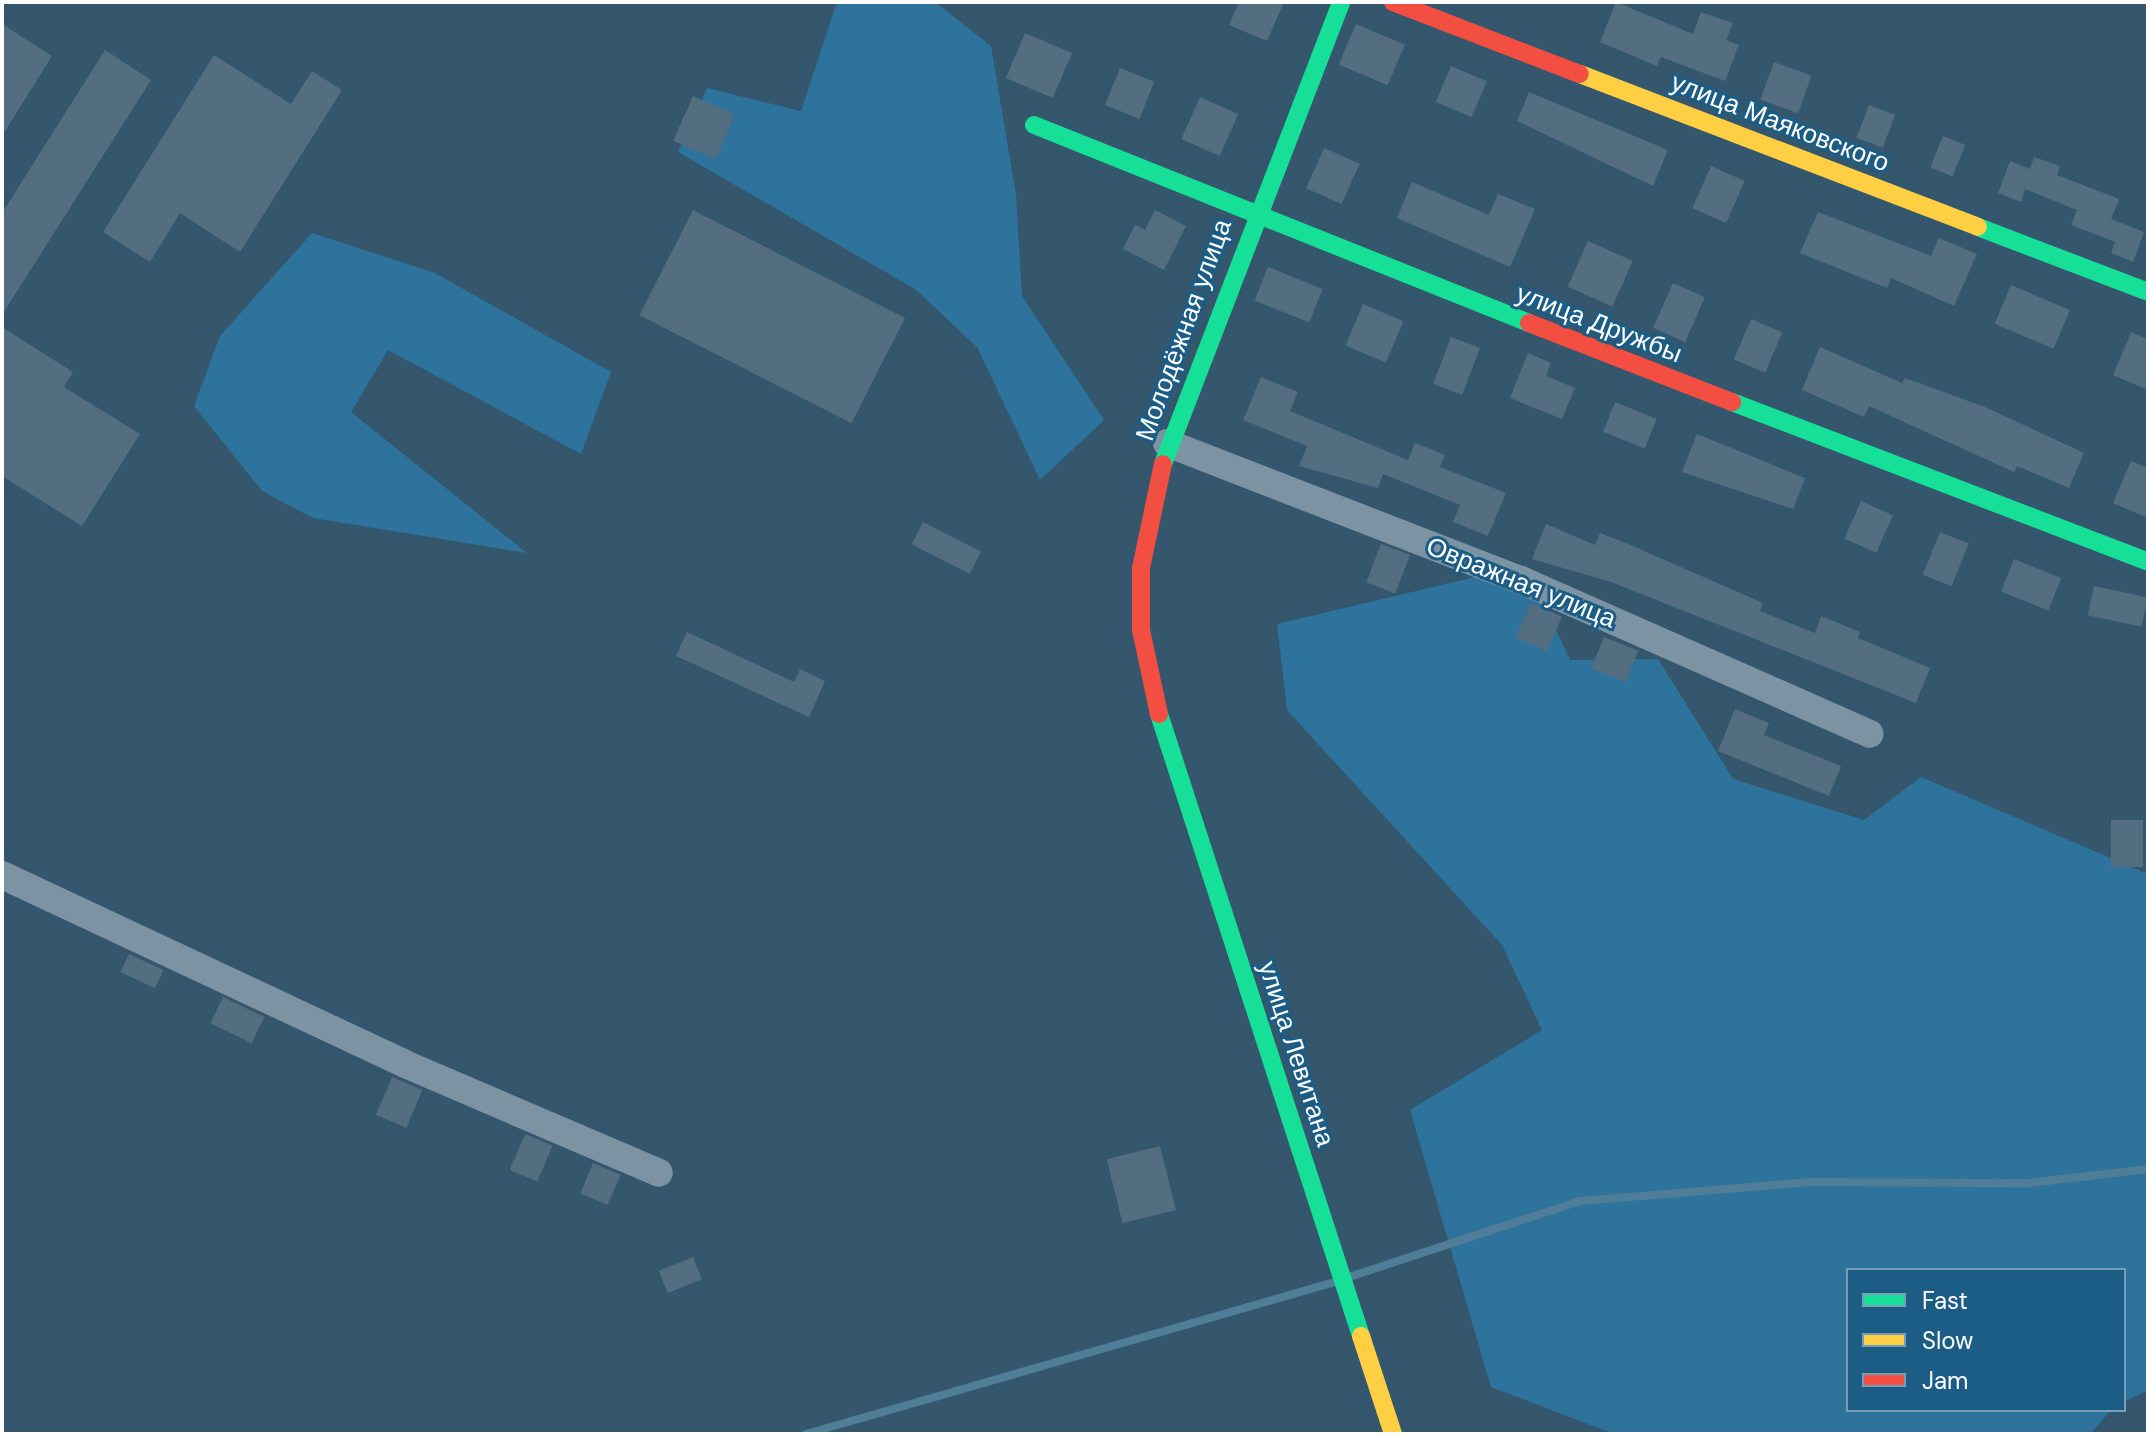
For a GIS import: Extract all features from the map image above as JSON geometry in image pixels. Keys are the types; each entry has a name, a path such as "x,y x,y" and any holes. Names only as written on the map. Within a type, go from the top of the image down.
{"street":[{"name":"Молодёжная улица","path":"1151,689 1141,630 1141,568 1167,443 1253,217 1341,2"},
{"name":"улица Маяковского","path":"1393,2 2148,292"},
{"name":"улица Дружбы","path":"1034,125 1253,217 2148,562"},
{"name":"Овражная улица","path":"1167,443 1521,580 1870,734"},
{"name":"улица Левитана","path":"1151,689 1393,1434"},
{"path":"2,875 390,1058 659,1173"}],"shaded area":[{"path":"837,2 935,2 991,46 1016,195 1022,296 1104,420 1040,480 977,347 915,289 678,152 707,88 801,111"},
{"path":"312,233 435,273 611,372 581,454 388,350 351,412 527,553 313,518 262,491 194,406 220,336"},
{"path":"1526,565 1570,660 1658,659 1733,779 1864,820 1921,777 2148,874 2148,1390 2126,1401 2126,1268 1846,1268 1846,1412 2109,1412 2090,1434 1614,1434 1491,1387 1410,1110 1542,1030 1502,945 1287,710 1277,624"}],"building":[{"path":"1239,2 1284,2 1267,41 1229,25"},
{"path":"1616,2 1693,34 1701,12 1733,23 1726,40 1739,45 1725,81 1661,57 1657,66 1600,42"},
{"path":"2,24 52,56 2,136"},
{"path":"1356,24 1405,45 1388,85 1339,65"},
{"path":"1025,33 1072,53 1053,98 1006,78"},
{"path":"105,50 151,80 2,315 2,213"},
{"path":"214,55 291,104 312,71 342,90 240,252 180,213 150,262 103,232"},
{"path":"1774,62 1812,76 1798,113 1760,100"},
{"path":"1451,66 1487,81 1472,117 1436,102"},
{"path":"1120,68 1154,82 1139,119 1105,105"},
{"path":"1529,92 1668,150 1653,186 1517,121"},
{"path":"693,96 735,115 715,159 673,141"},
{"path":"1200,97 1238,114 1220,156 1181,139"},
{"path":"1869,105 1895,115 1883,148 1856,138"},
{"path":"1943,136 1965,145 1953,177 1930,168"},
{"path":"1324,148 1360,164 1342,204 1306,188"},
{"path":"2034,157 2060,166 2057,175 2119,199 2111,219 2144,232 2133,262 2111,253 2115,242 2071,225 2077,210 2025,189 2021,202 1998,193 2010,161 2030,169"},
{"path":"1711,166 1745,181 1726,223 1692,208"},
{"path":"1412,182 1489,215 1498,194 1535,209 1510,267 1397,218"},
{"path":"693,210 905,318 851,423 639,315"},
{"path":"1155,210 1186,226 1164,270 1123,249 1135,225 1145,230"},
{"path":"1818,212 1931,256 1939,238 1977,254 1954,306 1891,278 1887,288 1800,253"},
{"path":"1588,241 1633,261 1612,307 1568,287"},
{"path":"1268,267 1323,289 1309,322 1255,300"},
{"path":"1673,283 1705,297 1685,342 1653,328"},
{"path":"2011,285 2070,310 2054,349 1995,324"},
{"path":"1363,304 1404,321 1386,363 1345,345"},
{"path":"1751,319 1782,332 1765,373 1734,360"},
{"path":"2,327 73,372 64,387 140,434 82,526 2,476"},
{"path":"2131,332 2148,339 2148,390 2113,375"},
{"path":"1451,337 1480,348 1462,395 1433,384"},
{"path":"1820,347 1902,383 1905,378 1985,407 2084,453 2069,488 2017,466 2014,472 1869,406 1864,417 1802,390"},
{"path":"1528,353 1551,363 1546,376 1575,388 1562,419 1510,398"},
{"path":"1261,377 1298,392 1290,411 1408,460 1415,443 1445,455 1440,467 1506,493 1488,536 1453,522 1460,505 1383,474 1378,488 1299,466 1307,446 1243,420"},
{"path":"1615,402 1657,419 1645,449 1603,432"},
{"path":"1697,434 1805,478 1793,509 1682,472"},
{"path":"2131,461 2148,468 2148,518 2113,503"},
{"path":"1861,501 1893,515 1876,553 1844,538"},
{"path":"923,522 981,552 970,574 912,544"},
{"path":"1546,524 1595,545 1600,533 1626,543 1763,603 1760,611 1815,633 1821,616 1860,632 1858,638 1930,668 1916,703 1611,582 1532,559"},
{"path":"1940,532 1969,544 1952,586 1923,575"},
{"path":"1381,544 1410,555 1395,593 1366,582"},
{"path":"2014,559 2061,578 2048,611 2001,591"},
{"path":"2094,586 2148,597 2142,627 2088,615"},
{"path":"1531,603 1562,617 1547,652 1516,638"},
{"path":"687,632 794,682 800,669 825,681 809,717 676,656"},
{"path":"1604,637 1638,651 1626,682 1591,669"},
{"path":"1735,709 1769,723 1764,735 1841,766 1829,796 1718,751"},
{"path":"2111,820 2143,820 2143,867 2111,867"},
{"path":"129,954 163,970 155,988 121,972"},
{"path":"223,997 264,1017 252,1043 210,1023"},
{"path":"392,1077 422,1090 406,1128 376,1115"},
{"path":"525,1134 553,1146 537,1182 510,1170"},
{"path":"1160,1146 1176,1210 1123,1223 1107,1159"},
{"path":"593,1163 621,1175 608,1205 580,1193"},
{"path":"693,1257 702,1279 668,1293 659,1271"}],"waterway":[{"path":"1352,1276 1580,1201 1810,1182 2029,1183 2148,1169"},
{"path":"806,1434 1335,1282"}],"traffic: fast":[{"path":"1163,464 1341,2"},
{"path":"1034,125 1529,323"},
{"path":"1978,227 2148,292"},
{"path":"1732,402 2148,562"},
{"path":"1159,714 1361,1336"}],"traffic: slow":[{"path":"1580,74 1978,227"},
{"path":"1361,1336 1393,1434"}],"traffic: jam":[{"path":"1393,2 1580,74"},
{"path":"1529,323 1732,402"},
{"path":"1159,714 1141,630 1141,568 1163,464"}]}
